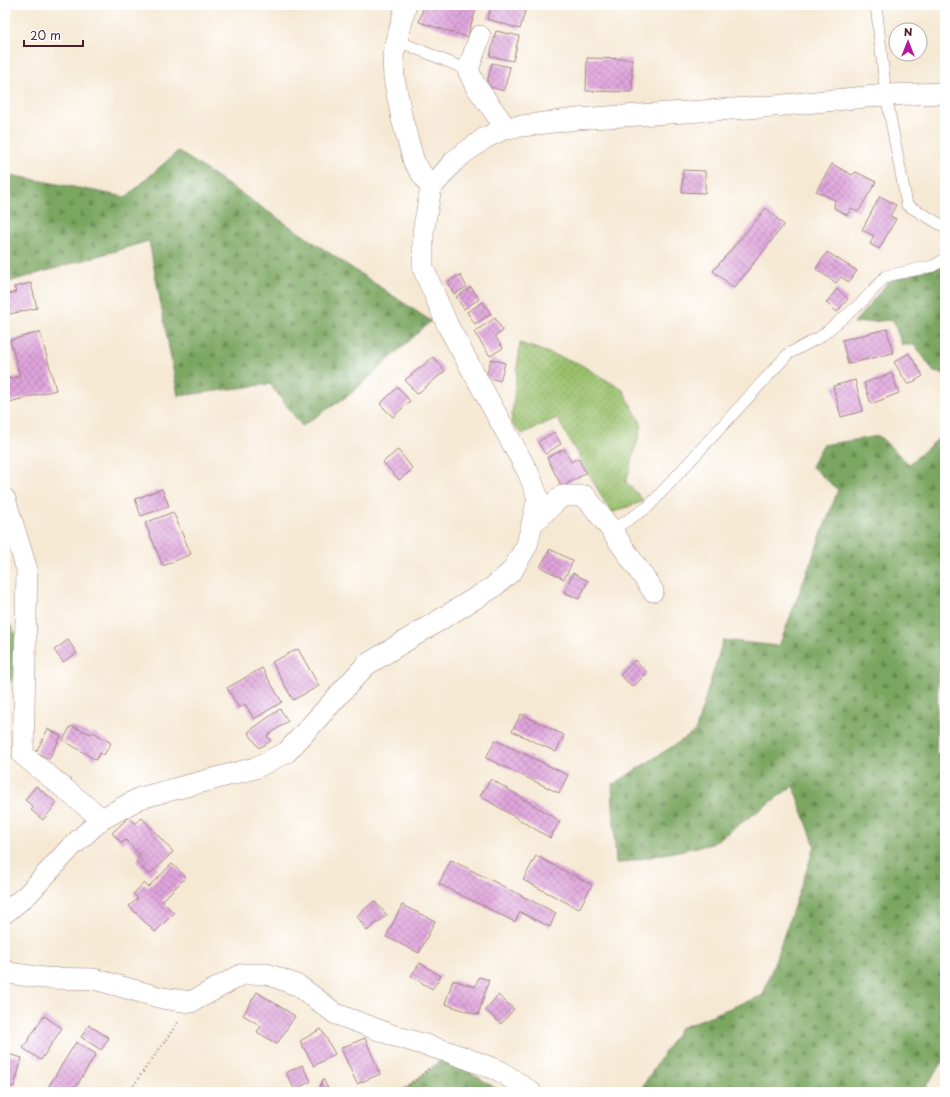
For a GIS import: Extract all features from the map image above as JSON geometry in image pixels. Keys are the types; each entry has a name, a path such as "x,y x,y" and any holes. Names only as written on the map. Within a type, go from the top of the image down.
{"street":[{"path":"406,5 393,56 394,78 402,119 414,162 431,188"},
{"path":"480,36 468,70 475,85 506,128"},
{"path":"5,913 28,894 71,847 102,819 140,798 256,768 287,752 366,665 492,588 512,571 527,545 538,498 528,474 448,326 423,268 423,232 431,188 456,160 485,138 506,128 576,119 764,107 886,95 945,93"},
{"path":"532,523 562,496 585,496 610,528 653,591"},
{"path":"5,499 27,570 23,755 102,819"},
{"path":"5,970 8,973 44,978 94,978 162,998 191,1002 242,974 267,974 299,986 336,1014 394,1036 449,1052 500,1072 531,1092"}],"lane":[{"path":"876,5 886,95 908,205 945,227"},
{"path":"398,41 468,70"},
{"path":"610,528 620,525 648,507 788,354 820,337 861,303 886,276 932,266 945,260"}],"path":[{"path":"129,1092 191,1002"},
{"path":"395,1092 406,1088 449,1052"}],"green space":[{"path":"178,151 431,321 352,393 302,426 270,384 178,396 149,241 5,283 5,174 126,197"},
{"path":"945,264 945,374 934,372 915,345 902,345 893,320 854,323 889,281"},
{"path":"520,343 578,363 623,390 642,425 626,482 644,501 611,513 557,418 522,434 511,423"},
{"path":"945,433 945,660 938,676 936,753 945,756 945,1057 923,1092 639,1092 680,1028 763,995 815,846 793,786 712,844 616,864 612,785 695,732 723,640 779,646 838,490 811,466 823,445 879,436 909,464"},
{"path":"5,617 29,655 5,689"},
{"path":"445,1057 502,1092 397,1092 406,1088"}],"building":[{"path":"424,5 470,5 477,7 467,37 419,22"},
{"path":"492,5 527,5 520,29 487,19"},
{"path":"496,31 519,36 513,61 490,56"},
{"path":"587,58 632,59 632,92 586,91"},
{"path":"492,63 510,67 504,91 486,86"},
{"path":"832,164 852,175 856,172 876,182 858,212 851,208 847,215 834,208 835,200 816,191"},
{"path":"683,170 705,171 705,193 682,192"},
{"path":"880,196 896,205 890,216 896,219 879,249 870,244 874,236 862,230"},
{"path":"766,208 784,225 734,288 713,271"},
{"path":"827,252 857,271 849,282 841,277 836,283 816,269"},
{"path":"460,275 467,287 454,294 447,282"},
{"path":"31,283 37,308 5,315 5,295 16,292 14,287"},
{"path":"471,287 479,299 464,309 456,297"},
{"path":"837,289 848,299 837,312 826,303"},
{"path":"483,302 491,314 475,324 467,312"},
{"path":"495,318 503,331 495,336 503,348 490,356 474,332"},
{"path":"887,329 893,353 848,364 842,340"},
{"path":"40,332 56,390 6,403 5,380 20,376 10,340"},
{"path":"909,353 923,376 908,385 894,362"},
{"path":"433,357 445,371 417,394 405,380"},
{"path":"491,359 505,363 500,381 486,377"},
{"path":"892,373 899,393 871,404 864,383"},
{"path":"855,380 863,411 841,417 833,386"},
{"path":"398,387 410,401 393,417 380,404"},
{"path":"554,432 561,444 545,454 538,442"},
{"path":"564,449 571,462 578,458 586,473 562,487 547,458"},
{"path":"398,450 413,469 399,480 383,462"},
{"path":"162,489 169,506 141,516 135,499"},
{"path":"173,512 191,554 163,566 145,523"},
{"path":"550,549 573,561 564,579 540,567"},
{"path":"573,573 588,581 579,599 564,592"},
{"path":"68,640 77,653 63,662 54,650"},
{"path":"298,649 319,686 293,700 272,662"},
{"path":"635,660 647,673 633,687 620,675"},
{"path":"262,668 282,702 254,719 245,704 239,708 227,688"},
{"path":"280,709 288,721 267,736 271,741 259,748 248,732"},
{"path":"521,714 564,735 556,752 512,731"},
{"path":"71,726 91,734 93,732 111,743 104,755 100,753 96,760 63,740"},
{"path":"48,729 61,736 49,759 36,752"},
{"path":"495,740 568,775 559,793 486,758"},
{"path":"491,779 560,821 550,838 480,796"},
{"path":"36,786 57,803 43,820 31,810 34,807 25,800"},
{"path":"129,817 135,824 142,818 173,852 149,875 136,861 141,856 126,840 122,843 112,833"},
{"path":"536,856 592,885 579,909 523,880"},
{"path":"451,860 556,913 550,927 520,912 515,922 439,884"},
{"path":"172,864 186,877 162,901 174,913 155,932 129,906 138,898 133,894 144,883 148,887"},
{"path":"374,901 387,915 367,931 357,916"},
{"path":"402,905 435,921 419,953 386,937"},
{"path":"420,963 441,976 432,989 411,976"},
{"path":"479,977 489,980 478,1015 445,1004 453,980 475,987"},
{"path":"257,992 295,1016 277,1044 257,1032 261,1026 243,1015"},
{"path":"498,995 514,1009 501,1024 485,1010"},
{"path":"44,1016 62,1028 41,1060 23,1048"},
{"path":"89,1025 109,1038 101,1050 81,1037"},
{"path":"321,1029 335,1054 314,1066 300,1041"},
{"path":"365,1038 380,1074 357,1084 341,1048"},
{"path":"76,1042 96,1054 73,1092 52,1092 47,1089"},
{"path":"5,1053 22,1058 14,1087 5,1084"},
{"path":"302,1065 311,1081 295,1090 286,1073"},
{"path":"323,1079 330,1092 313,1092 319,1089"}]}
